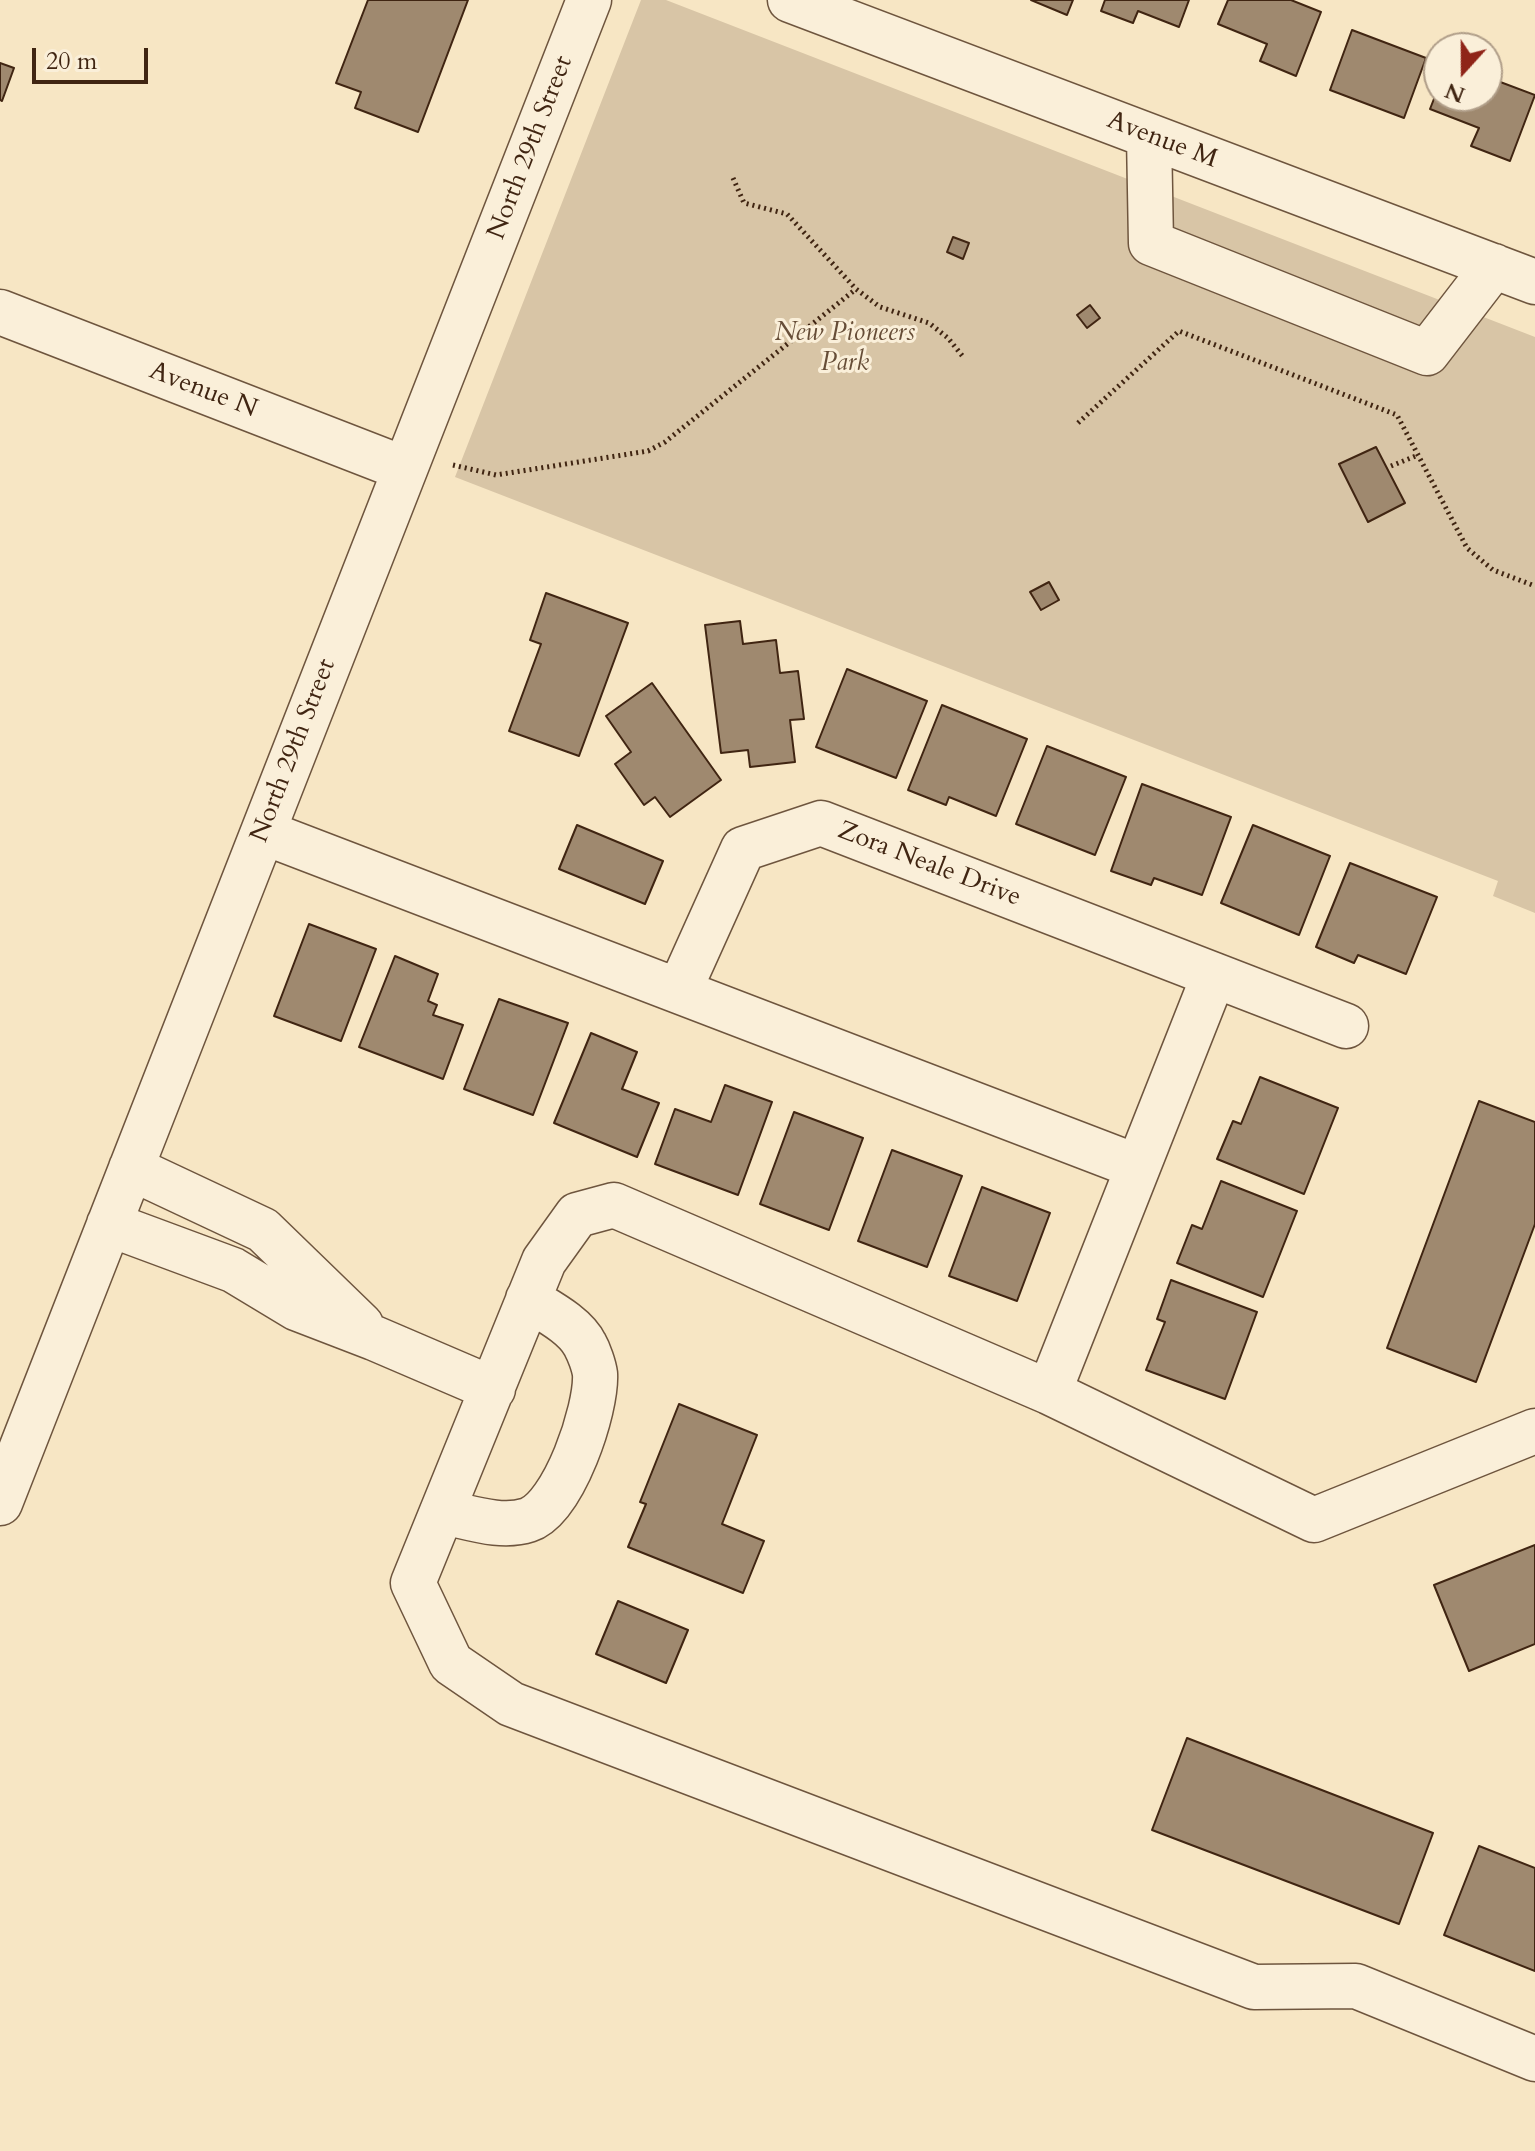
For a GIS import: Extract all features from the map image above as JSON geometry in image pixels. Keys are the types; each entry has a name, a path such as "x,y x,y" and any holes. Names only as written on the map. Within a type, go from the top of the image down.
{"street":[{"name":"North 29th Street","path":"0,1503 589,0"},
{"name":"Avenue M","path":"790,0 1535,282"},
{"path":"1149,136 1151,243 1427,353 1494,266"},
{"name":"Avenue N","path":"0,312 405,469"},
{"name":"Zora Neale Drive","path":"679,991 743,849 821,823 1346,1026"},
{"path":"263,832 1138,1167"},
{"path":"1049,1392 1214,975"},
{"path":"131,1168 263,1230 374,1338"},
{"path":"1535,1431 1314,1520 1049,1392 614,1205 577,1215 544,1261 413,1583 451,1663 511,1704 1254,1987 1356,1986 1535,2059"},
{"path":"109,1224 233,1270 296,1308 493,1389"},
{"path":"443,1512 498,1523 529,1520 559,1491 582,1438 592,1404 595,1373 585,1343 560,1320 528,1299"}],"path":[{"path":"733,178 744,203 787,214 856,289 880,307 929,323 948,338 964,358"},
{"path":"453,465 496,475 648,451 665,442 856,289"},
{"path":"1078,423 1179,331 1397,415 1467,548 1493,570 1535,586"},
{"path":"1391,466 1418,455"}],"green space":[{"name":"New Pioneers Park","path":"641,0 666,0 1535,337 1535,913 1493,896 1498,881 455,477"}],"building":[{"path":"368,0 468,0 418,132 355,108 361,92 336,83"},
{"path":"1031,0 1073,0 1067,15"},
{"path":"1105,0 1189,0 1179,27 1138,11 1133,23 1101,11"},
{"path":"1228,0 1291,0 1321,12 1296,76 1260,61 1267,44 1218,24"},
{"path":"1352,30 1423,57 1423,66 1404,118 1330,90"},
{"path":"0,63 14,68 2,101 0,100"},
{"path":"1503,83 1535,95 1510,161 1471,146 1479,128 1438,112 1503,112"},
{"path":"953,237 969,243 963,259 947,252"},
{"path":"1090,305 1100,318 1087,328 1077,315"},
{"path":"1376,447 1405,503 1368,522 1339,464"},
{"path":"1049,582 1059,600 1041,610 1030,592"},
{"path":"546,593 628,623 579,756 509,731 541,644 530,640"},
{"path":"740,621 743,644 776,640 780,673 798,671 804,719 790,720 795,762 750,767 748,750 721,753 705,625"},
{"path":"847,669 927,701 896,778 816,747"},
{"path":"652,683 721,780 670,817 655,797 644,805 615,764 631,752 606,716"},
{"path":"942,705 1027,739 996,816 949,797 946,805 908,790"},
{"path":"1047,746 1126,777 1095,855 1016,824"},
{"path":"1142,784 1231,817 1202,895 1154,878 1151,885 1111,871"},
{"path":"577,825 663,861 645,904 559,869"},
{"path":"1253,825 1330,856 1299,935 1221,903"},
{"path":"1350,863 1437,897 1406,974 1358,955 1354,963 1316,947"},
{"path":"309,924 376,949 341,1041 274,1016"},
{"path":"395,956 438,974 428,1001 437,1005 433,1015 463,1025 443,1079 359,1047"},
{"path":"499,999 568,1023 533,1115 464,1089"},
{"path":"591,1033 637,1052 622,1089 659,1103 637,1157 554,1123"},
{"path":"1260,1077 1338,1108 1304,1194 1217,1159 1233,1121 1241,1124"},
{"path":"725,1085 772,1102 738,1195 655,1164 675,1109 711,1122"},
{"path":"1479,1101 1535,1122 1535,1224 1476,1382 1387,1348"},
{"path":"794,1112 863,1138 829,1230 760,1204"},
{"path":"892,1150 962,1176 927,1267 858,1241"},
{"path":"1221,1181 1297,1211 1263,1297 1177,1263 1192,1225 1202,1229"},
{"path":"982,1187 1050,1213 1017,1301 949,1276"},
{"path":"1171,1280 1257,1312 1225,1399 1146,1370 1165,1322 1157,1319"},
{"path":"679,1404 757,1435 722,1524 764,1541 743,1593 628,1547 646,1504 640,1502"},
{"path":"1535,1545 1535,1644 1469,1671 1434,1585"},
{"path":"618,1601 688,1630 666,1683 596,1654"},
{"path":"1187,1738 1433,1833 1399,1924 1152,1830"},
{"path":"1479,1846 1535,1868 1535,1971 1444,1935"}]}
